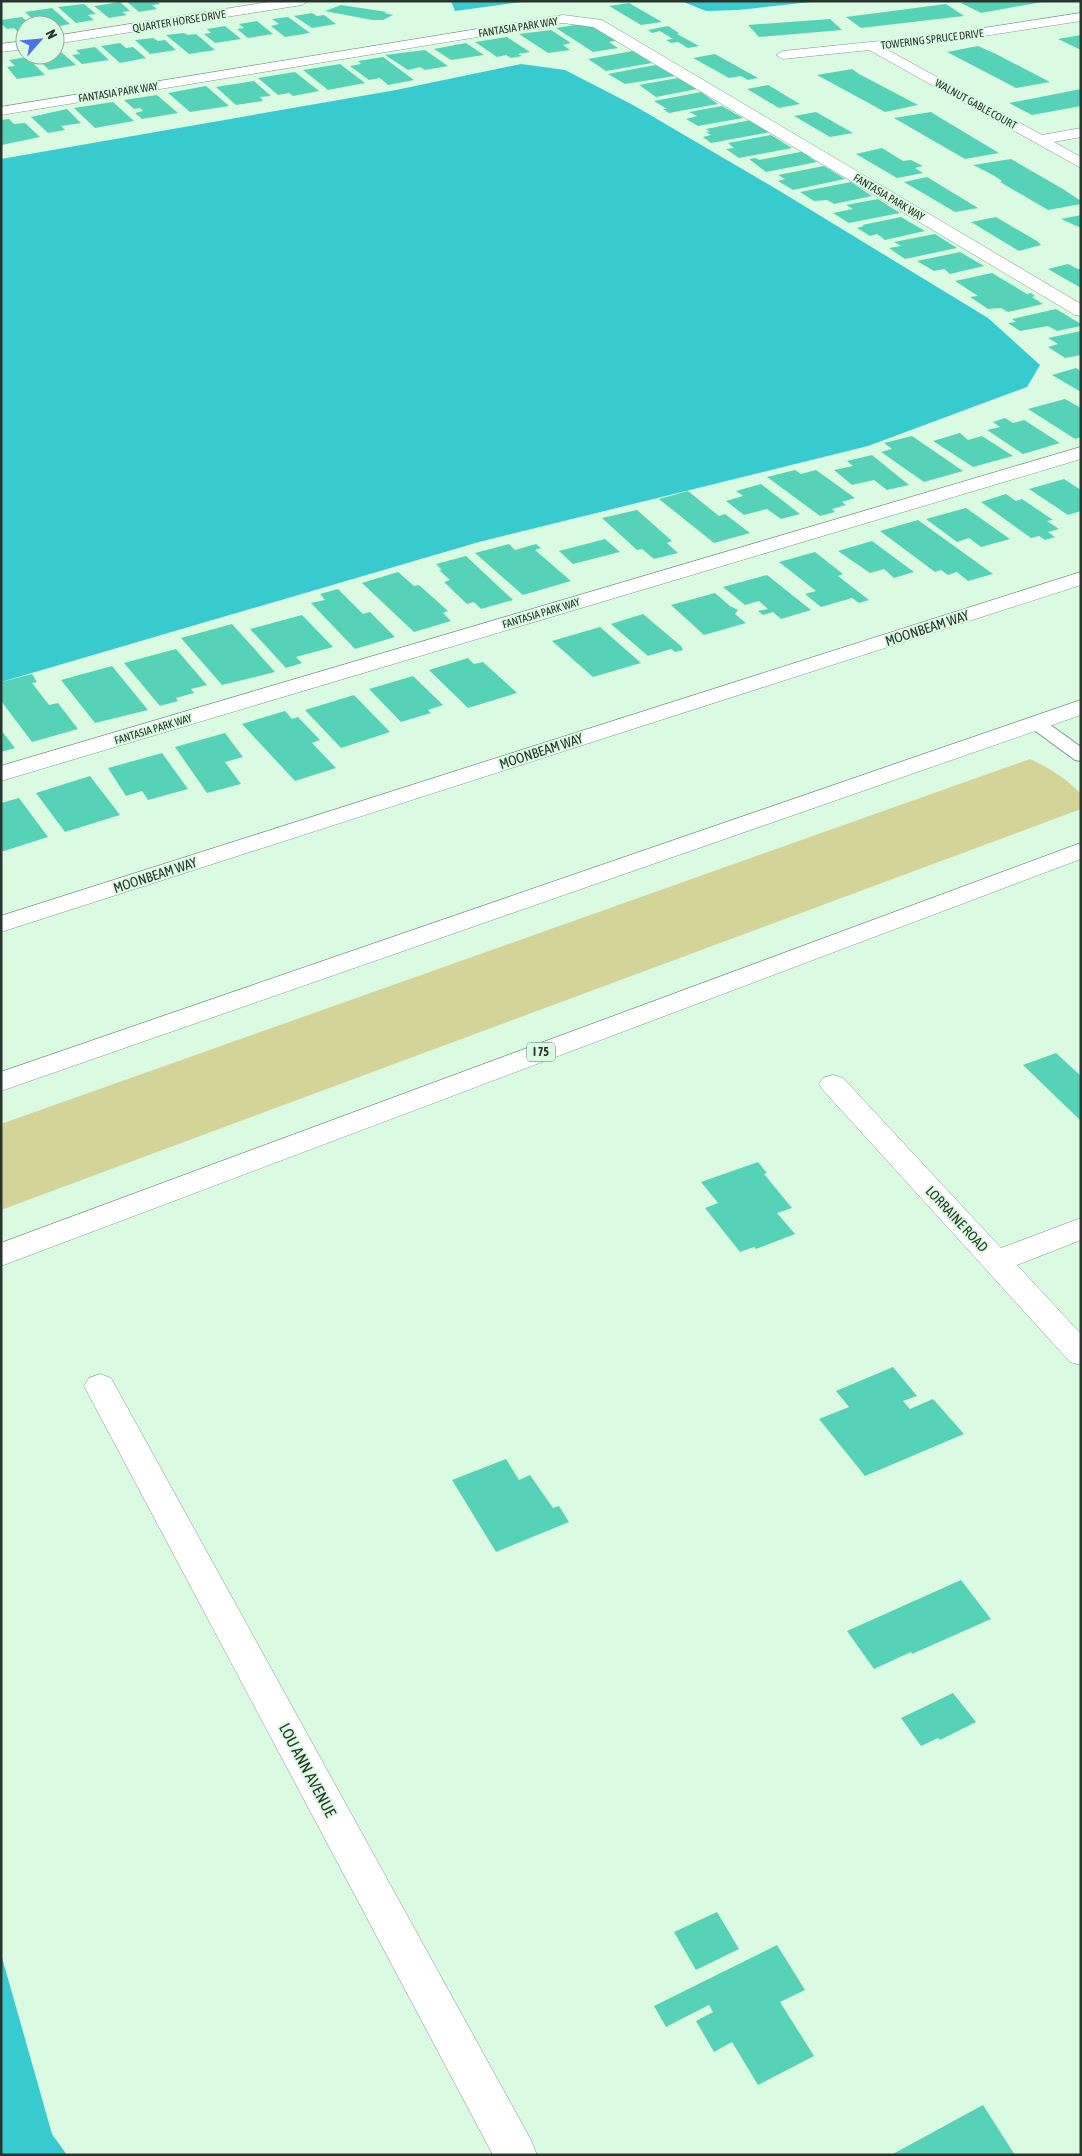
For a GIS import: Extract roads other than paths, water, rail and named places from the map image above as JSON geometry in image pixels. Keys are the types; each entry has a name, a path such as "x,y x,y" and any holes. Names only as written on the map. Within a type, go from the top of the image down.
{"main road":[{"path":"208,1 208,17"},
{"name":"QUARTER HORSE DRIVE","path":"65,38 302,1"},
{"name":"TOWERING SPRUCE DRIVE","path":"784,55 938,40 1081,17"},
{"name":"FANTASIA PARK WAY","path":"1,111 563,19 597,23 1081,311"},
{"path":"1,48 15,46"},
{"name":"WALNUT GABLE COURT","path":"871,46 1081,163"},
{"path":"1040,140 1081,132"},
{"name":"FANTASIA PARK WAY","path":"1,774 1081,453"},
{"name":"MOONBEAM WAY","path":"1,924 1081,578"},
{"path":"1,1082 1081,707"},
{"name":"I 75","path":"1,1255 1081,850"},
{"name":"LORRAINE ROAD","path":"833,1084 1081,1354"},
{"path":"996,1262 1081,1228"},
{"name":"LOU ANN AVENUE","path":"100,1386 516,2155"}],"lane":[{"path":"1036,723 1081,756"}],"water":[{"path":"451,1 529,1 455,11"},
{"path":"681,1 820,1 738,10 706,11"},
{"path":"521,64 565,70 633,105 778,190 988,318 1040,365 1027,387 868,446 479,542 1,682 1,159 396,90"},
{"path":"1,1954 52,2134 67,2155 1,2155"}]}
